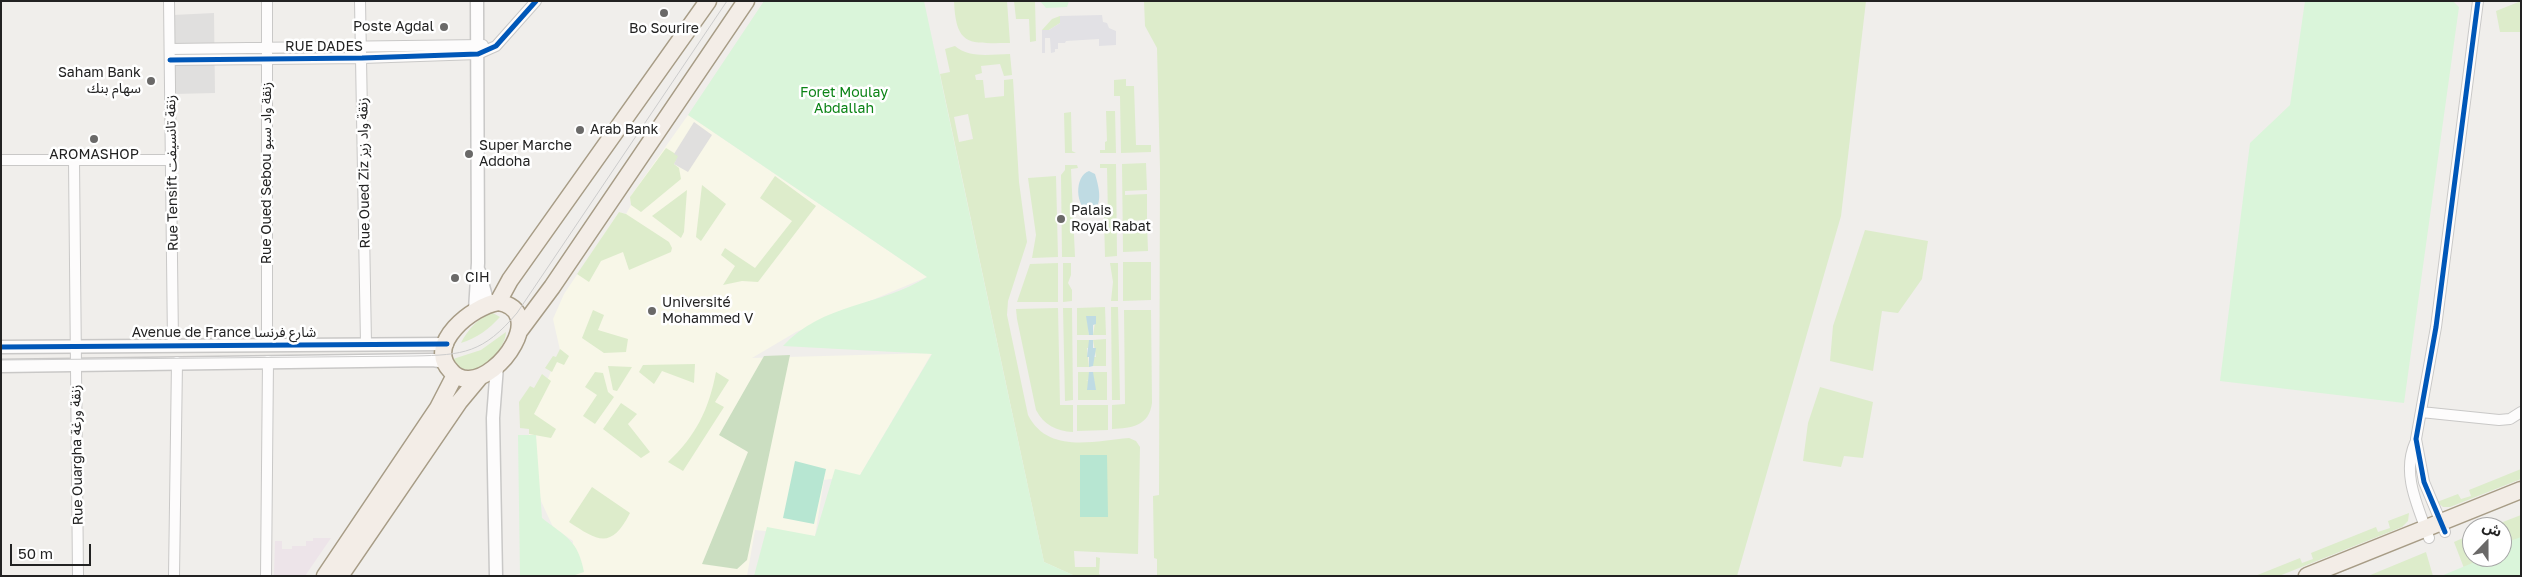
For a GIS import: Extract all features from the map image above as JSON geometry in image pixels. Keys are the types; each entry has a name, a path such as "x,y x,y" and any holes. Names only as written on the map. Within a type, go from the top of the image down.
{"main road":[{"path":"487,373 464,379 456,375 445,362 444,352 455,328 487,305 510,280 708,1"},
{"path":"340,576 459,402 513,345 520,330 552,288 746,1"},
{"path":"487,305 508,305 519,318 520,330"},
{"path":"325,576 433,416 456,375"},
{"path":"2443,527 2521,490"},
{"path":"2307,576 2521,501"},
{"path":"2335,576 2427,533"}],"street":[{"name":"Rue Tensift زنقة تانسيفت","path":"169,1 173,344"},
{"name":"Rue Oued Sebou زنقة واد سبو","path":"266,1 268,187 266,344"},
{"name":"Rue Oued Ziz زنقة واد زيز","path":"360,1 366,344"},
{"path":"477,1 478,269 487,305"},
{"path":"478,49 496,46 536,1"},
{"path":"2427,533 2409,475 2412,450 2416,440 2436,327 2478,1"},
{"name":"RUE DADES","path":"170,60 361,47 478,49"},
{"name":"RUE DADES","path":"170,48 362,58 478,49"},
{"path":"1,160 171,160"},
{"path":"74,160 76,345"},
{"name":"Avenue de France شارع فرنسا","path":"1,347 173,344 447,344"},
{"name":"Rue Ouargha زنقة ورغة","path":"76,345 78,576"},
{"name":"Avenue de France شارع فرنسا","path":"1,366 268,361 414,360 445,362"},
{"path":"266,576 268,361"},
{"path":"174,576 176,362"},
{"path":"487,373 493,418 496,576"},
{"path":"2421,412 2499,420 2510,419 2521,412"},
{"path":"2416,440 2421,472 2443,527"}],"shaded area":[{"path":"214,13 215,93 174,94 173,15"},
{"path":"1102,15 1103,22 1107,23 1109,28 1116,31 1116,45 1099,46 1099,39 1066,41 1065,43 1058,43 1058,49 1051,53 1050,38 1045,38 1045,53 1042,53 1042,30 1049,30 1060,23 1060,16"},
{"path":"688,115 927,277 796,332 752,358 932,353 860,475 824,480 815,536 755,530 747,576 572,576 573,541 553,527 541,501 529,434 533,414 560,350 553,319 564,294 619,212 626,214 631,205 630,197"},
{"path":"694,122 712,135 688,172 674,164 678,156 674,154"},
{"path":"313,538 331,538 305,576 274,575 275,541 282,541 282,549 292,549 292,546 306,546 306,541 313,541"}],"green space":[{"name":"Foret Moulay Abdallah","path":"764,1 924,1 1044,562 1075,576 754,576 767,527 815,536 835,469 860,475 932,354 783,346 798,332 815,321 852,306 909,287 927,277 688,115"},
{"path":"954,1 1007,1 1010,43 985,43 968,40 962,35 958,27"},
{"path":"1014,1 1035,1 1036,41 1030,42 1029,19 1016,19"},
{"path":"1040,1 1069,1 1067,7 1046,8"},
{"path":"1144,1 1866,1 1841,216 1737,576 1157,576 1157,559 1154,558 1153,496 1159,495 1160,169 1157,48 1145,26"},
{"path":"2305,1 2453,1 2459,7 2404,403 2220,381 2250,143 2290,105"},
{"path":"2521,1 2521,32 2500,32 2496,11"},
{"path":"1060,16 1060,23 1049,30 1042,30 1052,19"},
{"path":"955,46 967,53 1010,54 1012,75 1004,76 1000,64 981,66 982,73 975,75 976,80 983,80 985,98 1004,96 1004,80 1013,79 1019,182 1027,242 1008,301 1007,315 1028,415 1037,427 1047,435 1059,440 1086,442 1129,438 1136,441 1140,447 1138,554 1074,551 1075,567 1096,567 1096,557 1100,558 1099,574 1102,576 1075,576 1044,562 940,74 950,72 945,49","holes":["968,114 973,139 959,142 954,117"]},
{"path":"1126,79 1126,86 1134,86 1136,145 1151,145 1151,152 1121,153 1120,96 1114,96 1114,80"},
{"path":"1106,111 1115,111 1116,153 1100,153 1100,150 1105,150 1105,142 1107,141"},
{"path":"1071,112 1072,151 1076,153 1065,153 1064,113"},
{"path":"666,148 679,156 674,164 679,168 681,179 641,212 631,205 630,197"},
{"path":"1146,163 1147,190 1125,191 1125,195 1147,194 1147,220 1125,221 1126,224 1147,224 1148,251 1123,252 1122,164"},
{"path":"1100,164 1116,164 1117,256 1105,257 1104,217 1108,216 1107,168 1100,168"},
{"path":"1065,165 1077,165 1078,168 1071,169 1075,257 1062,257 1061,175 1065,170"},
{"path":"775,176 816,206 758,282 742,281 723,285 735,266 721,255 725,248 755,268 792,221 760,198"},
{"path":"1056,176 1058,257 1032,258 1036,235 1028,178"},
{"path":"702,185 726,204 701,241 696,237"},
{"path":"687,190 684,232 681,238 652,216"},
{"path":"619,212 626,214 669,242 672,248 671,252 629,270 623,252 601,261 589,282 577,274"},
{"path":"1865,230 1928,241 1922,279 1898,313 1882,311 1873,371 1830,361 1833,326"},
{"path":"1123,262 1151,262 1151,300 1123,301"},
{"path":"1058,263 1058,302 1017,302 1030,264"},
{"path":"1063,263 1071,263 1071,275 1068,283 1072,290 1072,301 1063,302"},
{"path":"1110,263 1118,263 1118,301 1111,301 1113,282"},
{"path":"1105,307 1106,335 1093,335 1096,316 1087,316 1089,335 1077,335 1077,308"},
{"path":"1111,307 1118,307 1120,400 1112,400"},
{"path":"1058,308 1060,405 1073,405 1073,432 1051,426 1043,420 1036,410 1017,319 1016,309"},
{"path":"1063,308 1072,308 1073,400 1065,401"},
{"path":"593,310 604,315 598,330 628,339 626,352 604,353 582,338"},
{"path":"1124,310 1151,310 1152,403 1147,417 1143,421 1126,428 1112,429 1112,405 1125,404"},
{"path":"493,313 500,317 492,325 472,339 461,343 474,324 488,314"},
{"path":"506,332 504,341 493,358 476,369 467,370 460,367 453,359 481,350"},
{"path":"1106,339 1106,366 1093,366 1093,357 1096,357 1093,340"},
{"path":"1077,340 1089,340 1089,348 1087,348 1089,367 1077,367"},
{"path":"560,349 569,356 564,365 557,362 552,372 545,368 553,356 556,357"},
{"path":"790,355 747,560 737,569 702,564 748,452 719,435 764,356"},
{"path":"695,364 694,383 662,371 654,384 639,372 643,365"},
{"path":"608,366 632,367 617,391 613,390"},
{"path":"595,372 603,373 608,392 614,397 595,424 583,416 597,395 585,387"},
{"path":"716,372 729,380 715,402 724,407 683,471 668,462 694,432 700,421"},
{"path":"1078,372 1089,372 1089,380 1086,381 1096,380 1093,380 1093,372 1107,372 1107,400 1078,400"},
{"path":"542,374 551,381 534,414 556,429 551,438 529,434 529,429 520,428 519,402 530,386 534,388"},
{"path":"1820,387 1873,402 1863,458 1844,456 1841,467 1803,461 1808,423"},
{"path":"621,403 637,414 628,424 650,452 641,458 603,429"},
{"path":"1077,405 1108,405 1108,430 1077,431"},
{"path":"518,435 536,435 542,518 570,540 578,553 584,572 572,576 520,576"},
{"path":"1080,455 1107,455 1108,517 1080,517"},
{"path":"795,461 826,469 814,524 783,518"},
{"path":"2521,469 2521,479 2450,507 2443,507 2437,502 2458,494 2461,499 2471,496 2469,490"},
{"path":"592,487 630,513 617,533 610,537 596,537 569,522"},
{"path":"2409,513 2408,521 2402,527 2279,576 2255,576 2300,558 2302,563 2313,559 2311,553 2376,527 2378,532 2390,528 2388,521"},
{"path":"2521,515 2521,572 2467,576 2464,567 2512,567 2512,518"},
{"path":"2521,537 2521,576 2441,576 2463,567 2512,567 2512,540"},
{"path":"2462,538 2462,563 2454,542"},
{"path":"2426,552 2433,576 2368,576"}],"water":[{"path":"1089,171 1095,174 1099,195 1098,205 1090,212 1081,205 1078,192 1081,179"},
{"path":"1086,316 1096,316 1096,324 1093,325 1093,335 1089,335"},
{"path":"1089,340 1093,340 1093,348 1096,348 1093,366 1089,367 1089,357 1087,357"},
{"path":"1089,372 1093,372 1096,390 1087,390"}],"tram line":[{"path":"1,360 431,356 460,353 483,344 505,326 517,313 727,1"}],"cycle path":[{"path":"170,60 362,58 478,54 496,46 536,1"},
{"path":"2445,532 2424,482 2416,439 2436,327 2478,1"},
{"path":"1,347 447,344"}],"place":[{"name":"Bo Sourire","path":"664,13"},
{"name":"Poste Agdal","path":"444,27"},
{"name":"Saham Bank سهام بنك","path":"151,81"},
{"name":"Arab Bank","path":"580,130"},
{"name":"AROMASHOP","path":"94,139"},
{"name":"Super Marche Addoha","path":"469,154"},
{"name":"Palais Royal Rabat","path":"1061,219"},
{"name":"CIH","path":"455,278"},
{"name":"Université Mohammed V","path":"652,311"}]}
